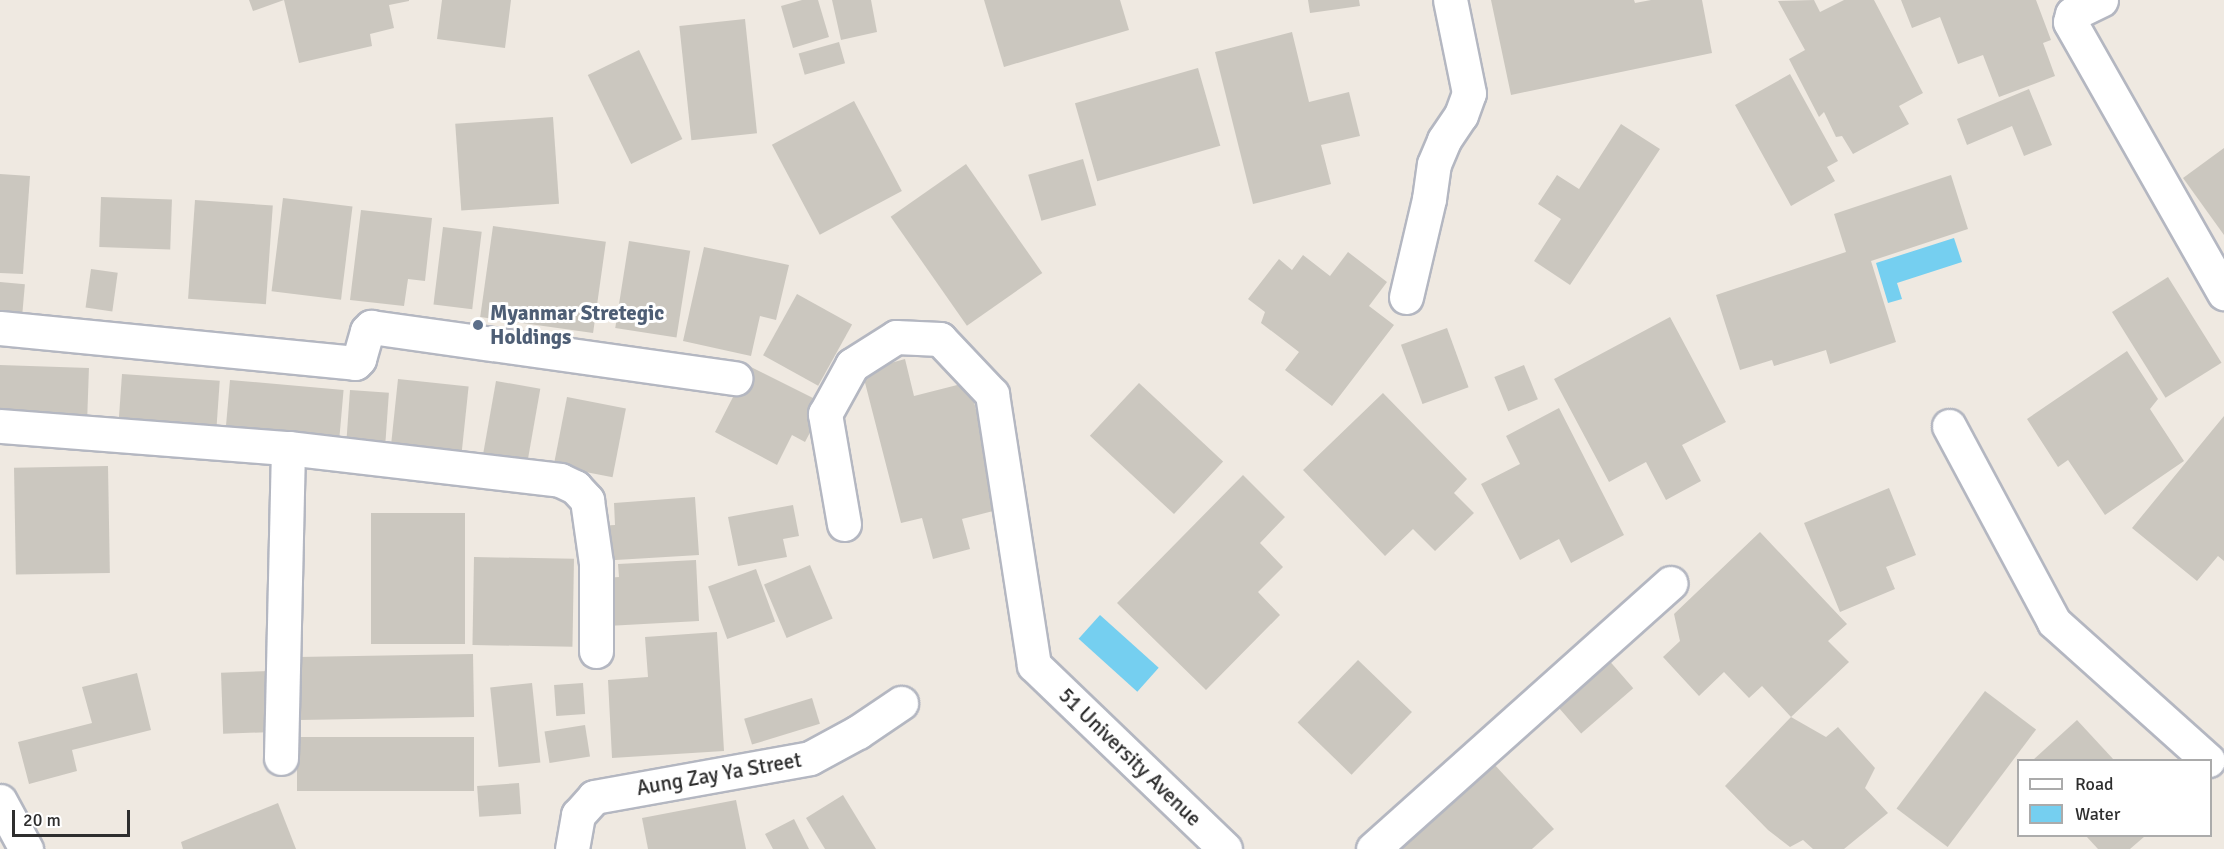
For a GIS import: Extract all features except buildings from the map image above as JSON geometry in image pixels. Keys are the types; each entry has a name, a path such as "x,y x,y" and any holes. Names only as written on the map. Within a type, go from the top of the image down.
{"street":[{"path":"1406,297 1429,199 1434,164 1444,140 1461,115 1469,93 1450,0"},
{"path":"2101,0 2072,14 2070,22 2224,293"},
{"path":"0,328 355,363 359,359 367,331 371,327 735,378"},
{"name":"51 University Avenue","path":"844,524 825,414 852,365 896,337 940,339 992,394 1034,664 1225,849"},
{"path":"0,426 288,448 560,480 575,487 587,500 596,564 596,651"},
{"path":"1949,426 2054,622 2206,759"},
{"path":"281,758 288,448"},
{"path":"1374,849 1671,583"},
{"name":"Aung Zay Ya Street","path":"572,849 578,814 594,797 810,758 858,732 901,703"},
{"path":"2212,765 2224,775"},
{"path":"0,801 26,849"}],"water":[{"path":"1954,238 1962,262 1897,283 1902,299 1888,303 1876,263"},
{"path":"1100,615 1159,668 1137,692 1079,639"}],"place":[{"name":"Myanmar Stretegic Holdings","path":"478,325"}]}
